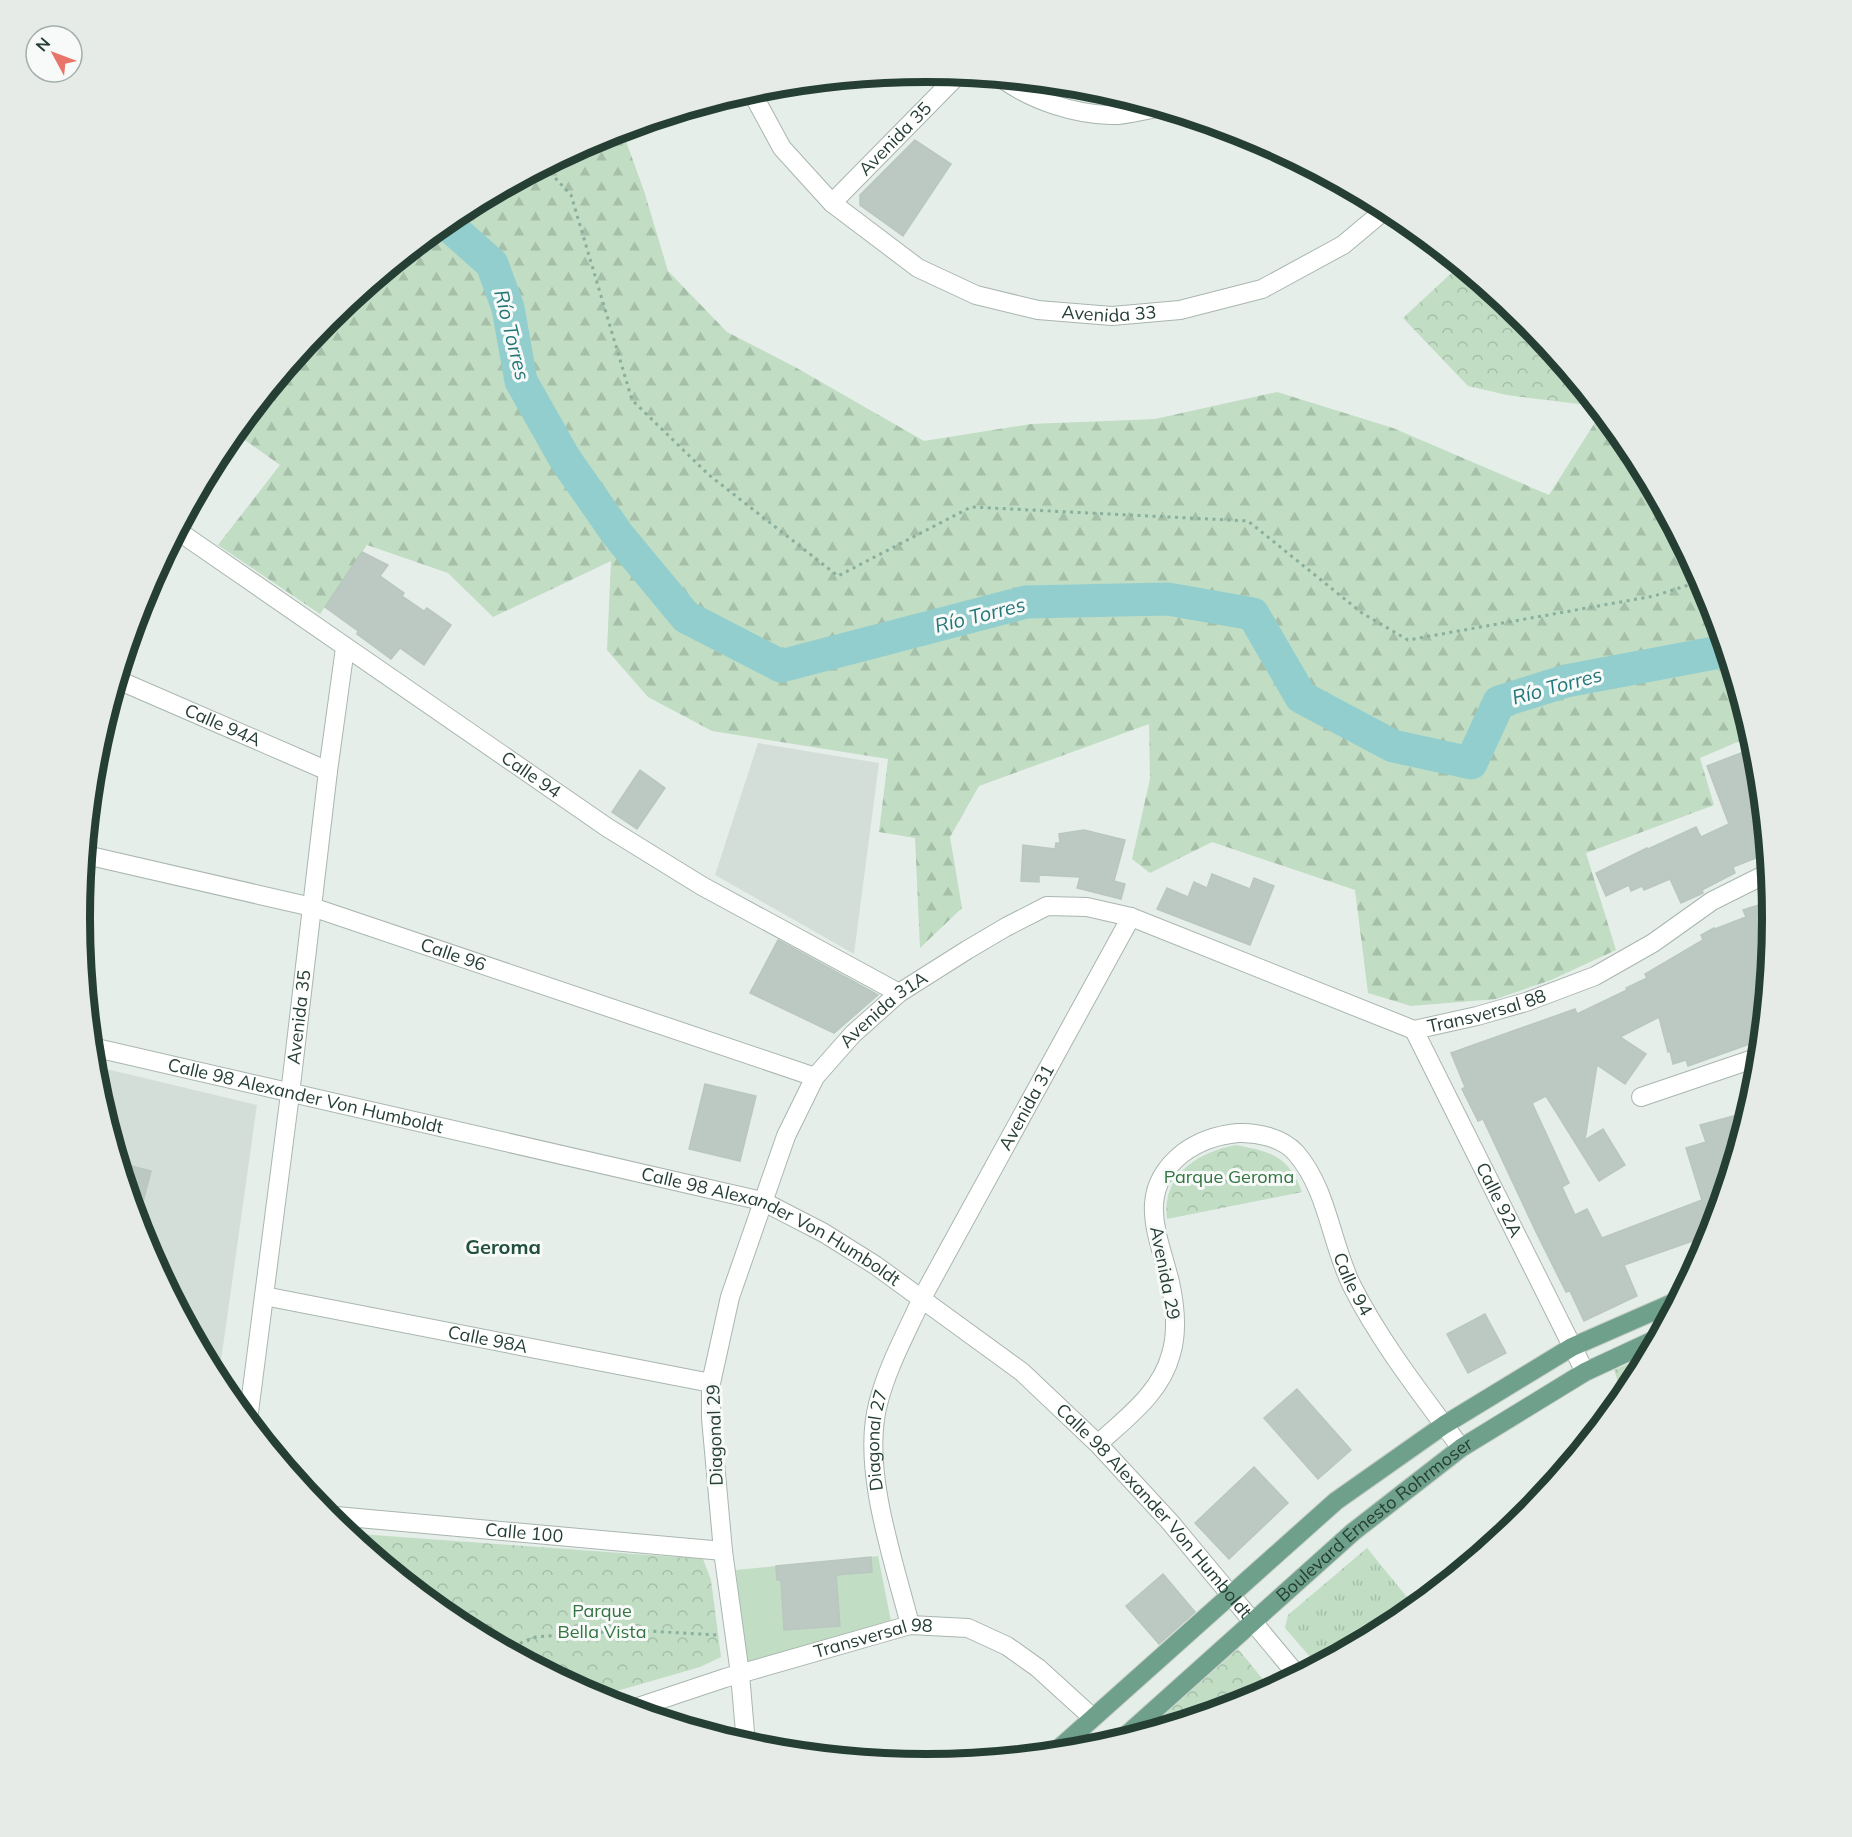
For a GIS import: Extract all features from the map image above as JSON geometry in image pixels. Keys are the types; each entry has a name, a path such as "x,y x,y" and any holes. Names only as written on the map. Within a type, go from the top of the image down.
{"main road":[{"path":"1066,1742 1336,1501 1444,1425 1572,1347 1667,1306"},
{"name":"Boulevard Ernesto Rohrmoser","path":"1135,1728 1353,1532 1461,1449 1586,1372 1646,1344"}],"street":[{"name":"Avenida 35","path":"832,203 950,83"},
{"path":"1015,88 1068,109 1111,115 1140,111"},
{"name":"Avenida 33","path":"756,101 782,148 832,203 918,268 976,295 1038,310 1112,316 1180,310 1262,289 1343,245 1378,216"},
{"name":"Calle 94","path":"184,535 617,834 712,891 899,993"},
{"name":"Avenida 35","path":"249,1408 291,1094 328,771 345,648"},
{"name":"Calle 94A","path":"124,683 328,771"},
{"name":"Calle 96","path":"93,857 312,907 815,1077"},
{"name":"Transversal 88","path":"1087,907 1131,917 1414,1030 1526,1002 1595,976 1653,943 1712,901 1760,877"},
{"name":"Avenida 31A","path":"762,1201 786,1136 815,1077 853,1034 899,993 997,933 1047,906 1087,907"},
{"name":"Avenida 31","path":"922,1298 1131,917"},
{"name":"Calle 92A","path":"1414,1030 1586,1372"},
{"name":"Calle 98 Alexander Von Humboldt","path":"101,1049 762,1201 824,1233 876,1265 1022,1372 1098,1444 1170,1522 1293,1670"},
{"path":"1641,1097 1750,1060"},
{"name":"Calle 94","path":"1249,1133 1273,1138 1294,1151 1309,1170 1319,1193 1339,1257 1353,1287 1395,1360 1461,1449"},
{"name":"Avenida 29","path":"1098,1444 1153,1392 1164,1374 1171,1354 1176,1325 1170,1283 1158,1243 1152,1210 1158,1186 1174,1161 1197,1143 1226,1134 1249,1133"},
{"name":"Diagonal 29","path":"740,1674 723,1551 711,1418 711,1383 730,1297 762,1201"},
{"name":"Calle 98A","path":"264,1296 711,1383"},
{"name":"Diagonal 27","path":"910,1625 877,1493 873,1448 878,1405 895,1357 922,1298"},
{"name":"Calle 100","path":"342,1517 723,1551"},
{"name":"Transversal 98","path":"645,1706 740,1674 910,1625 968,1628 1007,1646 1038,1668 1092,1718"},
{"path":"740,1674 745,1734"}],"path":[{"path":"550,172 571,195 632,400 709,475 838,576 970,507 1248,521 1362,613 1408,640 1654,596 1691,584"},
{"path":"514,1645 535,1637 618,1631 719,1635"}],"shaded area":[{"path":"758,743 879,763 854,954 715,875"},
{"path":"104,1068 257,1105 220,1366 176,1288 134,1187 118,1135"}],"green space":[{"path":"625,139 644,191 668,271 727,332 795,367 924,441 1031,424 1155,419 1277,392 1393,428 1549,495 1596,420 1621,454 1676,549 1718,650 1743,740 1700,758 1714,805 1586,853 1616,950 1551,980 1496,999 1411,1006 1368,993 1355,890 1212,842 1150,873 1132,859 1150,779 1149,724 979,786 950,837 962,908 920,948 915,838 879,832 888,759 712,731 648,697 607,650 611,561 493,617 448,573 367,545 320,614 218,545 280,465 242,438 297,367 335,327 417,255 462,223 556,169"},
{"path":"1454,271 1517,327 1555,367 1585,405 1507,395 1468,386 1403,318"},
{"name":"Parque Geroma","path":"1236,1145 1260,1150 1277,1158 1291,1170 1302,1192 1167,1219 1170,1190 1176,1178 1185,1168 1208,1153"},
{"path":"1635,1361 1619,1386 1614,1370"},
{"name":"Parque Bella Vista","path":"361,1534 703,1559 711,1580 721,1657 700,1667 611,1693 606,1691 556,1668 462,1614 417,1582"},
{"path":"1367,1548 1409,1600 1312,1659 1285,1628 1288,1615"},
{"path":"878,1556 892,1626 745,1666 736,1570 776,1566 777,1580 781,1580 784,1630 839,1626 836,1575 872,1572 871,1557"},
{"path":"1238,1649 1265,1682 1195,1710 1157,1722"}],"building":[{"path":"915,140 951,164 903,236 860,205 860,195"},
{"path":"362,552 388,565 380,576 404,593 402,596 424,611 427,608 451,625 424,665 400,648 391,659 325,607"},
{"path":"1745,751 1755,809 1759,857 1733,867 1735,873 1702,890 1703,893 1681,903 1670,879 1644,890 1642,886 1631,891 1629,885 1606,896 1596,873 1696,827 1701,837 1729,824 1707,766"},
{"path":"640,770 665,788 637,829 612,812"},
{"path":"1084,830 1125,840 1114,881 1125,884 1121,899 1077,888 1080,877 1039,875 1039,882 1021,881 1023,845 1055,849 1056,843 1060,843 1059,834"},
{"path":"1212,874 1250,889 1254,878 1274,886 1250,945 1157,909 1167,888 1188,897 1194,882 1207,888"},
{"path":"1761,904 1760,973 1752,1043 1688,1066 1686,1060 1673,1064 1659,1017 1620,1037 1646,1054 1625,1084 1597,1065 1585,1140 1603,1129 1625,1165 1599,1181 1546,1096 1532,1103 1569,1183 1562,1187 1575,1215 1587,1209 1602,1238 1702,1200 1686,1148 1706,1142 1700,1125 1739,1115 1718,1187 1697,1239 1624,1265 1637,1296 1584,1321 1570,1291 1566,1292 1537,1234 1483,1119 1478,1121 1462,1089 1465,1087 1451,1053 1575,1009 1577,1014 1627,990 1626,988 1647,978 1645,974 1703,940 1701,935 1746,917 1743,910"},
{"path":"778,940 878,995 834,1033 750,993"},
{"path":"705,1084 756,1096 740,1161 689,1149"},
{"path":"127,1165 151,1171 142,1207"},
{"path":"1485,1314 1506,1353 1468,1373 1447,1334"},
{"path":"1297,1389 1351,1450 1318,1479 1264,1418"},
{"path":"1254,1467 1288,1503 1229,1559 1195,1523"},
{"path":"871,1557 872,1572 836,1575 840,1626 784,1630 781,1580 777,1580 776,1566"},
{"path":"1163,1574 1195,1612 1159,1644 1126,1606"}],"waterway":[{"name":"Río Torres","path":"453,229 492,264 508,308 521,381 565,459 618,535 686,617 781,666 1026,602 1168,599 1253,614 1301,697 1393,746 1471,763 1499,702 1566,681 1719,652"}],"district":[{"name":"Geroma","path":"503,1247"}]}
